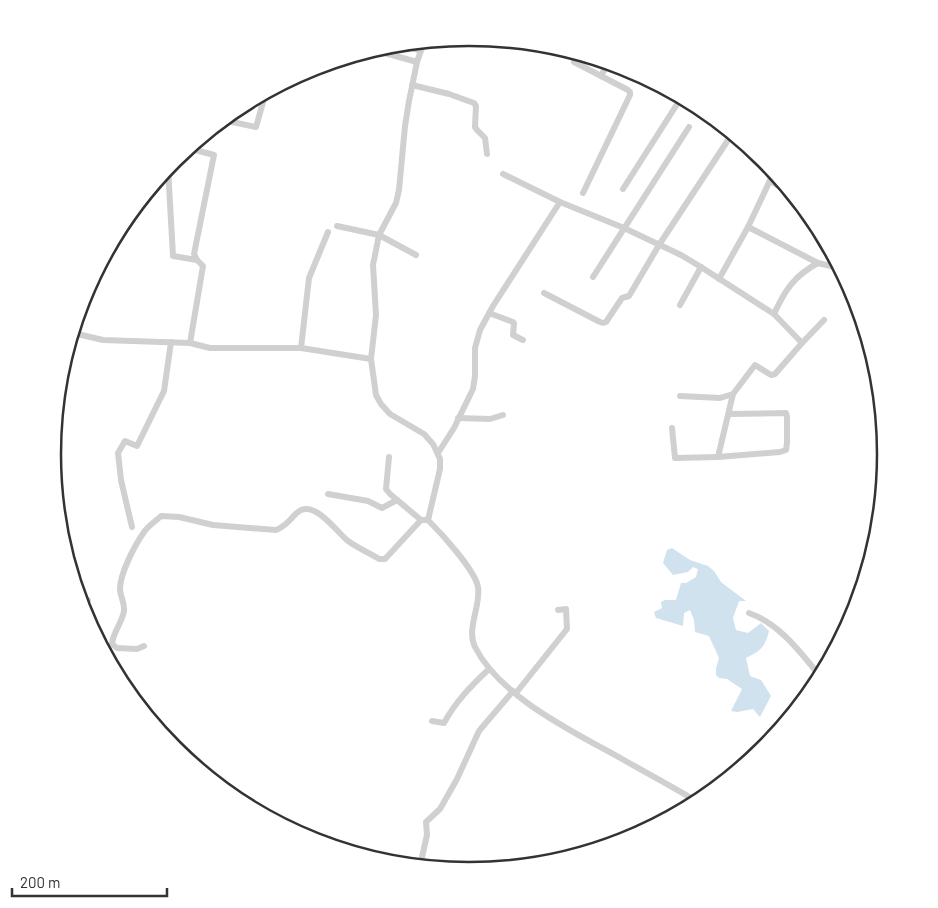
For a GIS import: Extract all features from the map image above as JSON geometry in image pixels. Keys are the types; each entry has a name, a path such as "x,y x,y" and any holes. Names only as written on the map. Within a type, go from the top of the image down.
{"street":[{"path":"417,50 420,51 405,126 399,190 396,203 379,235 373,265 376,315 371,359 376,395 381,404 396,418 424,434 438,453 440,469 428,520"},
{"path":"389,54 417,62"},
{"path":"574,62 630,92 630,96 583,193"},
{"path":"601,76 604,70"},
{"path":"412,85 474,103 476,106 475,127 486,138 487,154"},
{"path":"233,122 256,127 263,102"},
{"path":"623,190 677,104"},
{"path":"593,277 689,127"},
{"path":"544,293 603,323 610,318 622,298 629,296 659,244 728,140"},
{"path":"190,343 203,266 194,254 214,155 197,150"},
{"path":"503,174 560,202 659,244 701,267 774,314 800,338 802,343"},
{"path":"169,178 173,256 197,260"},
{"path":"719,279 748,227 770,181 774,183"},
{"path":"438,453 447,441 473,388 476,376 475,348 477,337 489,313 560,202"},
{"path":"337,226 379,235 416,255"},
{"path":"748,227 818,263 831,266"},
{"path":"301,348 308,278 328,232"},
{"path":"774,314 791,283 808,268 818,263"},
{"path":"680,305 701,267"},
{"path":"489,313 512,322 514,326 513,335 523,340"},
{"path":"718,457 733,394 755,365 770,375 774,374 824,320"},
{"path":"79,334 103,340 190,343 210,348 301,348 371,359"},
{"path":"132,527 121,480 118,453 125,441 137,446 164,391 171,342"},
{"path":"680,396 720,398 733,394"},
{"path":"672,428 674,458 718,457 786,450 786,413 729,414"},
{"path":"458,418 490,419 503,415"},
{"path":"389,457 386,489 421,520 428,520 443,535 472,574 478,587 472,633 474,645 489,669 514,692 545,715 689,797"},
{"path":"328,494 368,501 382,508 397,500"},
{"path":"144,646 137,649 117,648 112,644 113,636 124,612 124,603 120,590 121,581 130,556 145,531 161,516 178,517 213,524 276,530 285,526 301,510 308,509 320,514 347,540 379,559 385,559 421,520"},
{"path":"422,859 427,835 426,822 440,809 457,780 479,731 567,630 566,609 558,610"},
{"path":"750,613 759,617 784,635 815,670"},
{"path":"432,720 444,723 453,706 465,691 489,669"}],"water":[{"path":"672,548 690,560 708,566 714,571 721,582 746,601 739,601 733,618 736,630 748,633 761,623 769,631 762,648 746,658 750,676 761,680 771,696 760,717 753,709 737,712 731,711 742,689 727,679 719,678 716,675 719,658 709,636 695,632 694,620 690,610 684,613 683,626 656,618 654,612 662,608 661,602 676,600 681,583 686,583 696,577 698,569 693,567 688,572 673,575 663,563 667,550"}]}
